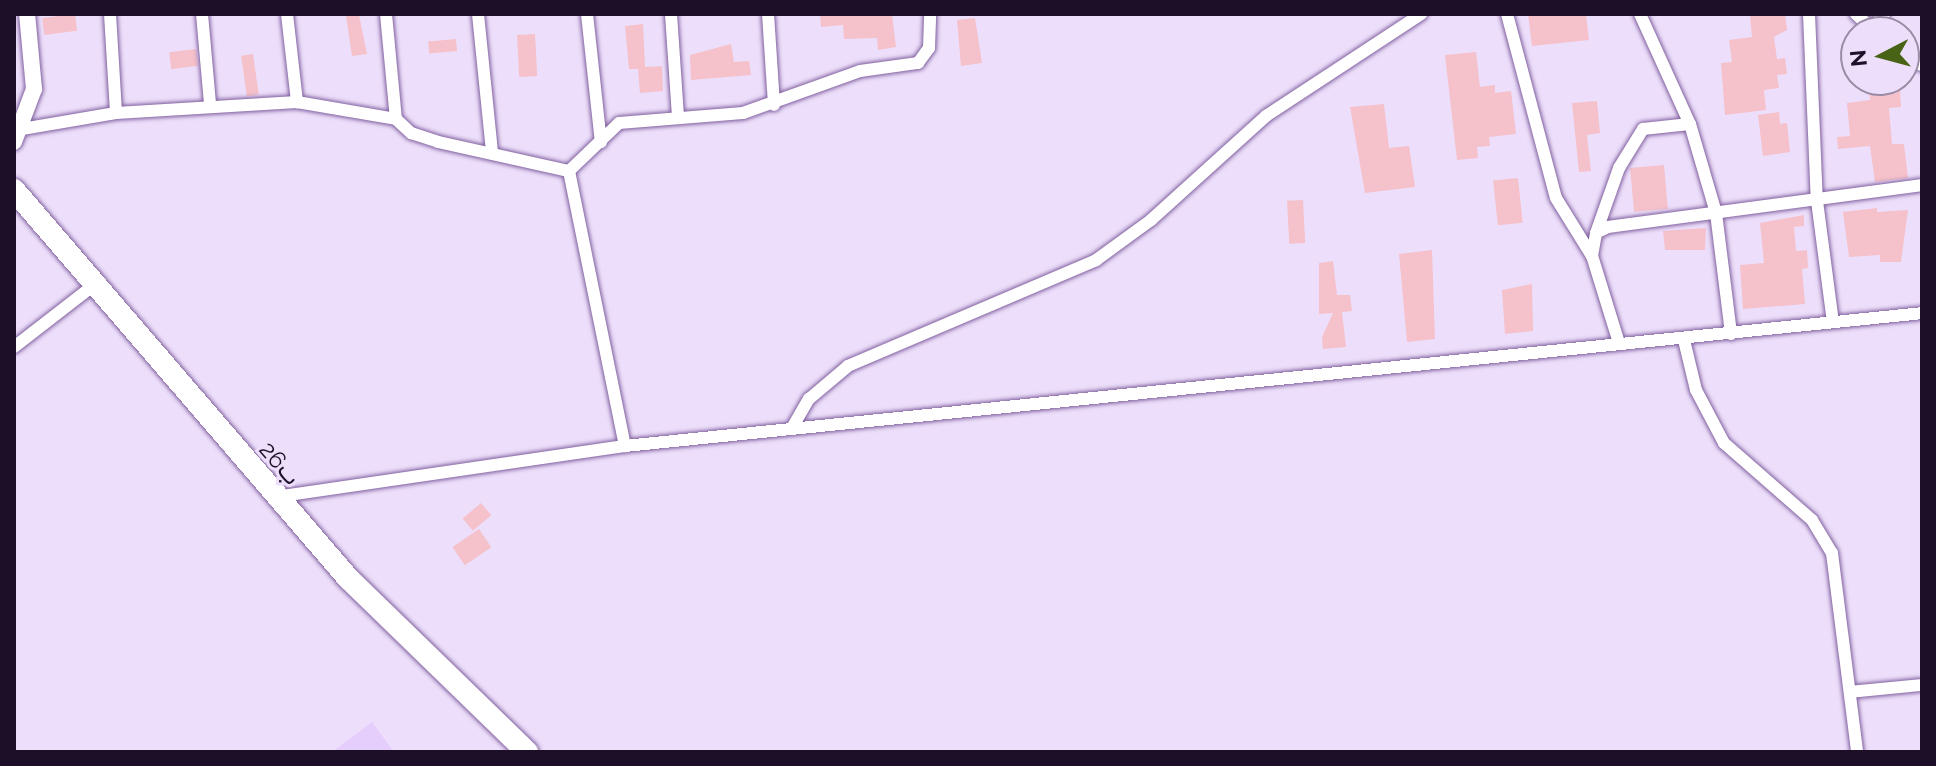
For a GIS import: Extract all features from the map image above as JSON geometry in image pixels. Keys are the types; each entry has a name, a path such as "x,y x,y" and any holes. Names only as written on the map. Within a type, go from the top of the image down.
{"highway":[{"name":"26ب","path":"14,190 275,497 348,578 527,752"}],"street":[{"path":"18,135 34,89 27,14"},
{"path":"110,14 116,113"},
{"path":"202,14 210,104"},
{"path":"287,14 297,102"},
{"path":"386,14 396,119"},
{"path":"478,14 492,151"},
{"path":"587,14 601,142"},
{"path":"671,14 678,116"},
{"path":"768,14 774,105"},
{"path":"569,171 619,123 743,113 774,105 860,71 918,63 929,48 930,14"},
{"path":"792,428 809,399 848,366 1096,260 1163,210 1266,116 1421,14"},
{"path":"1507,14 1556,198 1592,256 1619,343"},
{"path":"1640,14 1690,124 1716,213 1731,334"},
{"path":"1809,14 1817,201 1833,322"},
{"path":"18,135 116,113 210,104 297,102 396,119 411,133 569,171"},
{"path":"1592,256 1596,233 1619,168 1643,129 1690,124"},
{"path":"569,171 625,446"},
{"path":"1596,233 1608,227 1922,185"},
{"path":"14,347 94,285"},
{"path":"275,497 625,446 1619,343 1684,340 1922,313"},
{"path":"1684,340 1696,390 1724,443 1803,511 1827,541 1838,578 1857,752"},
{"path":"1850,692 1922,685"}],"shaded area":[{"path":"372,722 394,752 332,752"}],"building":[{"path":"75,14 77,31 44,35 42,18"},
{"path":"820,14 892,14 896,47 878,50 877,38 844,39 843,25 821,27"},
{"path":"1528,14 1586,14 1589,40 1532,46"},
{"path":"1785,14 1787,30 1774,37 1777,59 1785,58 1787,74 1777,75 1779,88 1764,90 1766,110 1725,115 1721,63 1732,62 1729,40 1752,37 1750,15"},
{"path":"359,15 367,54 352,56 346,16"},
{"path":"975,18 982,63 961,66 957,20"},
{"path":"643,24 645,67 662,66 663,91 640,93 638,69 629,69 625,26"},
{"path":"535,34 537,76 519,77 517,35"},
{"path":"456,39 457,51 429,53 428,41"},
{"path":"731,44 734,62 749,61 751,75 691,80 690,55"},
{"path":"196,49 198,66 171,69 169,52"},
{"path":"1476,52 1480,87 1495,85 1495,93 1511,91 1516,134 1489,137 1490,146 1477,147 1478,158 1457,160 1445,55"},
{"path":"253,54 259,95 247,96 241,56"},
{"path":"1870,96 1900,96 1901,107 1889,108 1892,144 1904,144 1908,178 1875,182 1870,146 1838,149 1837,137 1850,136 1847,103 1870,100"},
{"path":"1597,101 1600,133 1587,135 1591,171 1579,172 1572,103"},
{"path":"1384,104 1389,148 1409,146 1415,187 1365,193 1350,107"},
{"path":"1779,112 1780,124 1787,123 1790,152 1763,156 1758,115"},
{"path":"1664,165 1668,209 1634,212 1630,168"},
{"path":"1518,178 1523,223 1498,225 1493,181"},
{"path":"1303,200 1305,243 1289,244 1287,201"},
{"path":"1877,208 1877,212 1908,210 1901,262 1880,262 1880,255 1849,257 1843,212"},
{"path":"1804,215 1804,226 1794,227 1796,251 1807,250 1808,268 1802,269 1805,304 1743,309 1740,265 1764,263 1760,223"},
{"path":"1706,228 1705,250 1665,250 1663,231"},
{"path":"1432,250 1435,339 1407,342 1399,254"},
{"path":"1333,261 1337,295 1350,295 1352,311 1342,312 1346,347 1323,349 1322,337 1333,313 1319,314 1319,263"},
{"path":"1532,284 1533,331 1505,334 1502,290"},
{"path":"481,503 491,515 473,531 463,518"},
{"path":"479,529 491,547 465,565 452,547"}]}
